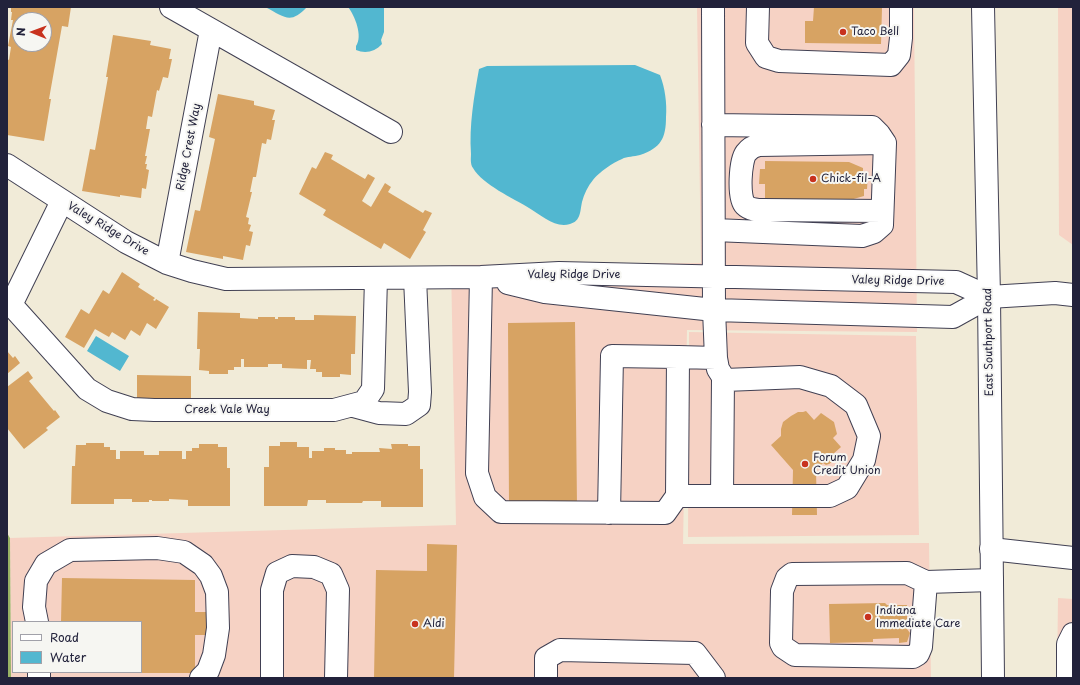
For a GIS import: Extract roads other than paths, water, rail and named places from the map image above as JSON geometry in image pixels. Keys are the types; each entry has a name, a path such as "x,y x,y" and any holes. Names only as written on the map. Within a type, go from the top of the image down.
{"street":[{"path":"171,7 391,132"},
{"path":"713,7 714,310 720,368 722,496"},
{"path":"758,7 757,43 766,57 779,61 892,65 899,55 901,38 901,7"},
{"name":"East Southport Road","path":"983,7 989,297 993,678"},
{"name":"Ridge Crest Way","path":"167,263 211,30"},
{"path":"713,125 872,127 885,143 882,225 874,232 862,236 714,230"},
{"path":"882,211 751,209 745,205 742,199 742,161 747,152 754,146 759,145 885,143"},
{"name":"Valey Ridge Drive","path":"7,166 126,242 167,263 226,279 481,277 559,273 956,282 989,297"},
{"path":"9,303 62,201"},
{"path":"481,277 477,473 485,497 502,512 665,513 676,496 678,357"},
{"name":"Valey Ridge Drive","path":"481,277 545,292 714,310 953,317 989,297"},
{"name":"Creek Vale Way","path":"9,303 87,389 107,401 132,409 154,410 334,410 364,402 373,389 376,278"},
{"path":"353,406 379,413 406,414 419,405 420,392 415,278"},
{"path":"989,297 1055,293 1073,295"},
{"path":"609,513 612,356 678,357 720,368"},
{"path":"676,496 830,496 847,488 864,460 869,436 856,405 830,386 800,377 725,380 720,368"},
{"path":"36,621 34,607 36,581 46,564 70,550 157,548 184,552 203,565 211,576 217,592 218,628 214,655 208,671 201,678"},
{"path":"991,549 1073,558"},
{"path":"272,678 272,590 277,573 292,566 314,567 331,574 338,590 336,678"},
{"path":"926,582 922,647 918,654 912,657 795,655 787,651 781,643 782,591 787,578 792,574 907,573 926,582 992,580"},
{"path":"1068,678 1068,644 1073,634"},
{"path":"546,678 546,658 560,650 695,653 714,678"}],"water":[{"path":"265,7 307,7 296,16 287,18"},
{"path":"348,7 384,7 384,32 381,40 382,44 379,47 370,52 356,50 359,37 357,26"},
{"path":"635,65 660,75 666,106 665,131 661,141 653,149 640,155 626,157 619,160 595,177 586,190 578,218 574,223 559,225 554,223 491,185 478,174 471,165 471,122 479,69 487,66"},
{"path":"96,336 129,356 120,371 87,351"}],"place":[{"name":"Taco Bell","path":"843,32"},
{"name":"Chick-fil-A","path":"813,179"},
{"name":"Forum Credit Union","path":"805,464"},
{"name":"Indiana Immediate Care","path":"868,617"},
{"name":"Aldi","path":"415,624"}]}
